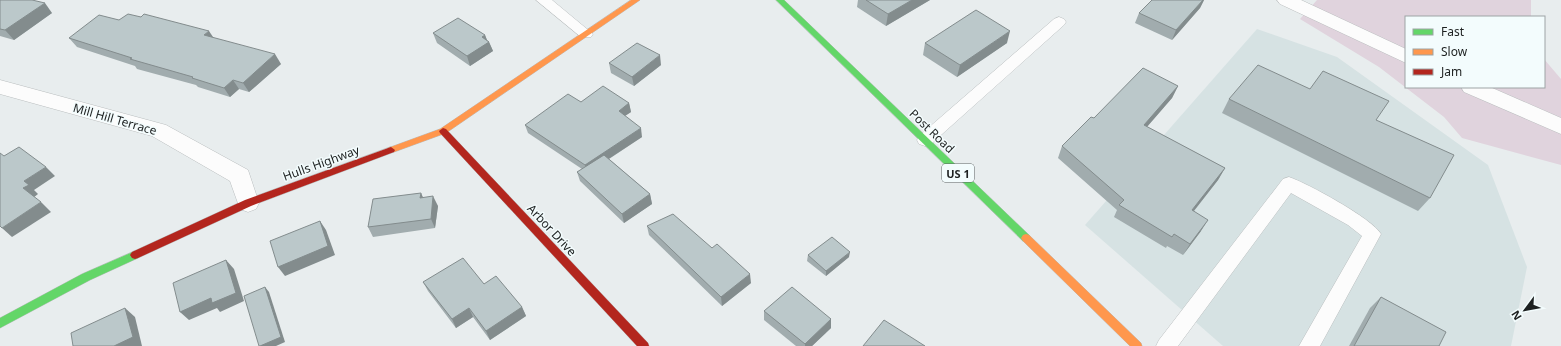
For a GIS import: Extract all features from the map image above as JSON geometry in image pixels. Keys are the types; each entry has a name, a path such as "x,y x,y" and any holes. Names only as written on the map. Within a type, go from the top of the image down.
{"street":[{"name":"Hulls Highway","path":"0,323 86,277 248,203 443,131 636,0"},
{"name":"Post Road","path":"780,0 1137,346"},
{"path":"1286,0 1405,56"},
{"name":"Mill Hill Terrace","path":"0,87 159,130 240,176 248,203"},
{"path":"1473,88 1561,126"},
{"name":"Arbor Drive","path":"443,131 644,346"}],"lane":[{"path":"543,0 586,34"},
{"path":"925,140 1059,22"},
{"path":"1166,346 1290,184 1354,220 1372,234 1309,346"}],"shaded area":[{"path":"1317,0 1531,0 1531,16 1405,16 1405,87 1379,67 1300,19"},
{"path":"1257,29 1337,57 1488,165 1527,267 1511,346 1223,346 1085,225"},
{"path":"1545,60 1561,79 1561,165 1462,138 1444,117 1406,88 1545,88"}],"building":[{"path":"0,0 32,0 45,3 5,30 0,29"},
{"path":"866,0 912,0 888,14"},
{"path":"1152,0 1203,0 1176,30 1139,13"},
{"path":"976,10 1010,31 960,65 925,43"},
{"path":"128,14 141,17 144,14 209,31 204,35 275,54 243,83 233,80 224,88 192,78 193,77 130,59 132,58 69,38 99,15 119,20"},
{"path":"458,18 485,35 482,37 489,42 467,56 433,33"},
{"path":"637,43 660,55 632,77 609,63"},
{"path":"1258,65 1310,89 1323,71 1389,101 1376,120 1454,155 1430,198 1229,99"},
{"path":"1143,68 1178,86 1144,125 1225,168 1192,210 1208,220 1190,244 1174,234 1172,237 1119,205 1124,200 1062,146 1091,117 1094,118"},
{"path":"603,86 629,103 619,111 641,128 585,165 525,125 568,94 581,102"},
{"path":"19,147 46,167 24,181 29,185 23,188 41,202 2,228 0,226 0,153 4,156"},
{"path":"604,155 650,194 622,214 577,172"},
{"path":"421,193 420,198 433,196 431,219 368,227 373,199"},
{"path":"673,214 712,248 717,244 750,274 721,297 647,226"},
{"path":"320,221 328,246 278,267 270,241"},
{"path":"832,237 850,252 826,271 808,255"},
{"path":"463,258 484,284 496,276 522,307 486,331 469,308 452,319 423,282"},
{"path":"226,260 236,293 212,303 211,298 180,312 173,283"},
{"path":"265,287 281,337 259,346 244,296"},
{"path":"792,287 831,319 805,344 764,311"},
{"path":"1381,297 1446,332 1439,346 1354,346"},
{"path":"125,308 133,337 114,346 73,346 71,333"},
{"path":"884,320 925,346 863,346"}],"traffic: fast":[{"path":"780,0 1026,238"},
{"path":"0,323 86,277 135,255"}],"traffic: slow":[{"path":"391,150 443,131 636,0"},
{"path":"1026,238 1137,346"}],"traffic: jam":[{"path":"443,131 644,346"},
{"path":"135,255 248,203 391,150"}]}
